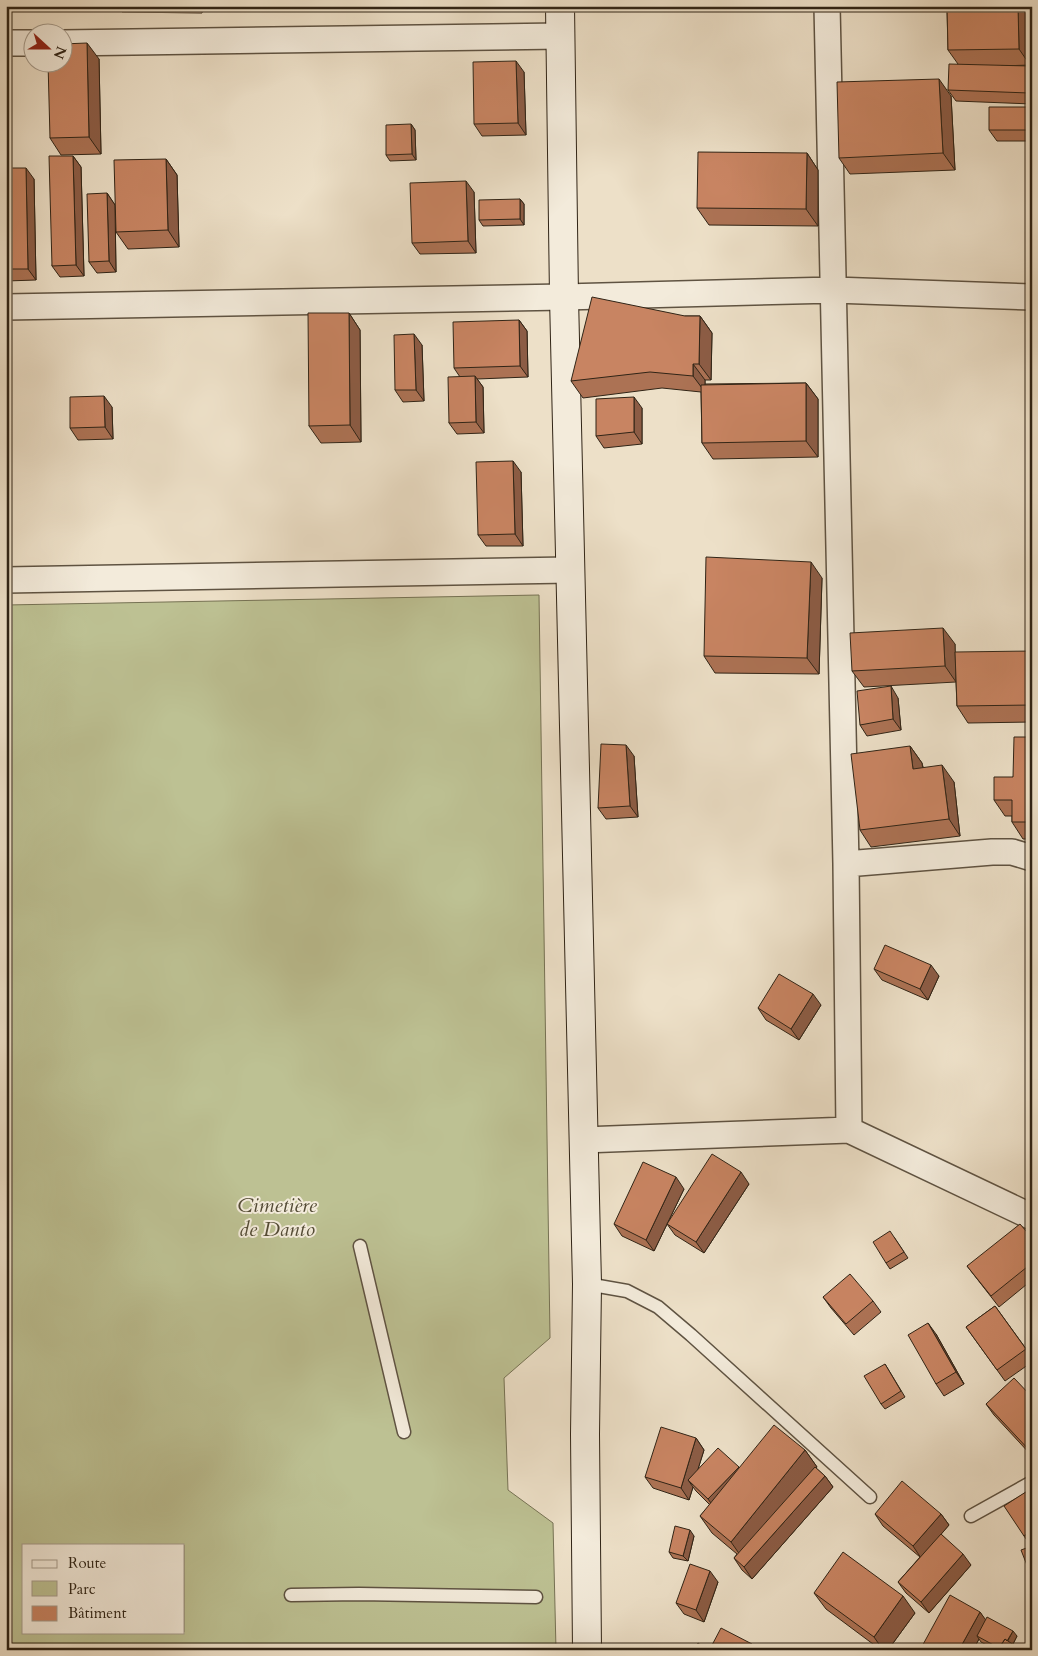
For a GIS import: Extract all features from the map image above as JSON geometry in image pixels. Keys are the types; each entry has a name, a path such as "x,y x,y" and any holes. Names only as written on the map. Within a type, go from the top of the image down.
{"street":[{"path":"560,6 564,297 587,1284 584,1434 587,1650"},
{"path":"827,6 846,864 849,1130"},
{"path":"72,42 561,36"},
{"path":"6,43 22,43"},
{"path":"6,306 564,297 834,290 1032,297"},
{"path":"6,580 570,570"},
{"path":"846,864 992,852 1012,852 1032,858"},
{"path":"583,1140 849,1130 1032,1217"}],"lane":[{"path":"360,1246 404,1432"},
{"path":"587,1284 628,1291 658,1308 691,1334 870,1497"},
{"path":"971,1516 1032,1482"},
{"path":"291,1595 536,1596"}],"green space":[{"name":"Cimetière de Danto","path":"539,595 550,1338 504,1378 508,1490 553,1523 556,1650 6,1650 6,605"}],"building":[{"path":"947,6 1018,6 1019,49 948,50"},
{"path":"87,43 89,137 50,138 48,72 72,72 72,44"},
{"path":"516,61 518,123 474,124 473,62"},
{"path":"949,64 1029,66 1029,93 948,90"},
{"path":"939,79 943,153 839,158 837,82"},
{"path":"989,107 1032,107 1032,130 989,130"},
{"path":"411,124 412,154 386,155 386,125"},
{"path":"698,152 807,153 806,209 697,208"},
{"path":"49,156 73,156 76,265 52,266"},
{"path":"166,159 168,230 116,232 114,160"},
{"path":"6,168 26,168 28,269 6,269"},
{"path":"466,181 468,241 412,243 410,183"},
{"path":"107,193 109,261 89,262 87,194"},
{"path":"520,199 520,219 479,220 479,200"},
{"path":"592,297 685,316 700,316 699,364 693,364 693,376 650,372 571,381"},
{"path":"308,313 349,313 350,425 309,426"},
{"path":"519,320 520,366 454,368 453,322"},
{"path":"414,334 416,390 395,390 394,335"},
{"path":"475,376 476,422 449,423 448,377"},
{"path":"806,383 806,441 702,443 701,385"},
{"path":"104,396 105,427 70,428 70,397"},
{"path":"634,397 634,432 596,436 596,399"},
{"path":"513,461 515,534 478,535 476,462"},
{"path":"706,557 811,562 807,658 704,656"},
{"path":"943,628 945,666 852,671 850,633"},
{"path":"1032,651 1032,705 957,706 955,652"},
{"path":"891,686 893,719 860,725 857,691"},
{"path":"1014,737 1032,737 1031,822 1012,822 1012,800 994,800 994,777 1013,777"},
{"path":"601,744 626,745 630,806 598,808"},
{"path":"910,746 913,769 942,765 949,819 860,830 851,754"},
{"path":"885,945 931,965 920,989 874,969"},
{"path":"779,974 813,994 791,1029 758,1008"},
{"path":"1032,1148 1032,1158 1028,1156"},
{"path":"712,1154 741,1172 696,1242 667,1224"},
{"path":"643,1162 676,1177 646,1240 614,1224"},
{"path":"1020,1224 1032,1238 1032,1263 991,1296 967,1266"},
{"path":"890,1231 904,1252 886,1263 873,1242"},
{"path":"850,1274 873,1301 846,1324 823,1297"},
{"path":"995,1306 1026,1349 997,1370 966,1327"},
{"path":"928,1323 956,1372 936,1384 908,1335"},
{"path":"885,1364 901,1391 881,1404 864,1376"},
{"path":"1014,1378 1032,1397 1031,1452 986,1404"},
{"path":"774,1425 805,1450 731,1542 700,1516"},
{"path":"661,1427 696,1438 681,1488 645,1477"},
{"path":"718,1448 739,1467 708,1499 688,1480"},
{"path":"815,1467 825,1476 744,1567 734,1558"},
{"path":"902,1481 941,1514 913,1546 875,1514"},
{"path":"1032,1488 1032,1530 1024,1536 1004,1506"},
{"path":"675,1526 690,1530 683,1556 669,1552"},
{"path":"941,1534 963,1554 921,1602 898,1582"},
{"path":"1032,1546 1032,1578 1021,1550"},
{"path":"843,1552 903,1596 874,1637 814,1593"},
{"path":"690,1564 710,1571 696,1610 676,1603"},
{"path":"950,1595 980,1612 959,1650 920,1650"},
{"path":"987,1617 1013,1631 1007,1641 1005,1639 999,1648 977,1636"},
{"path":"721,1628 752,1644 749,1650 717,1650 711,1647"},
{"path":"1005,1639 1021,1650 998,1650"},
{"path":"698,1643 707,1650 693,1650"}]}
